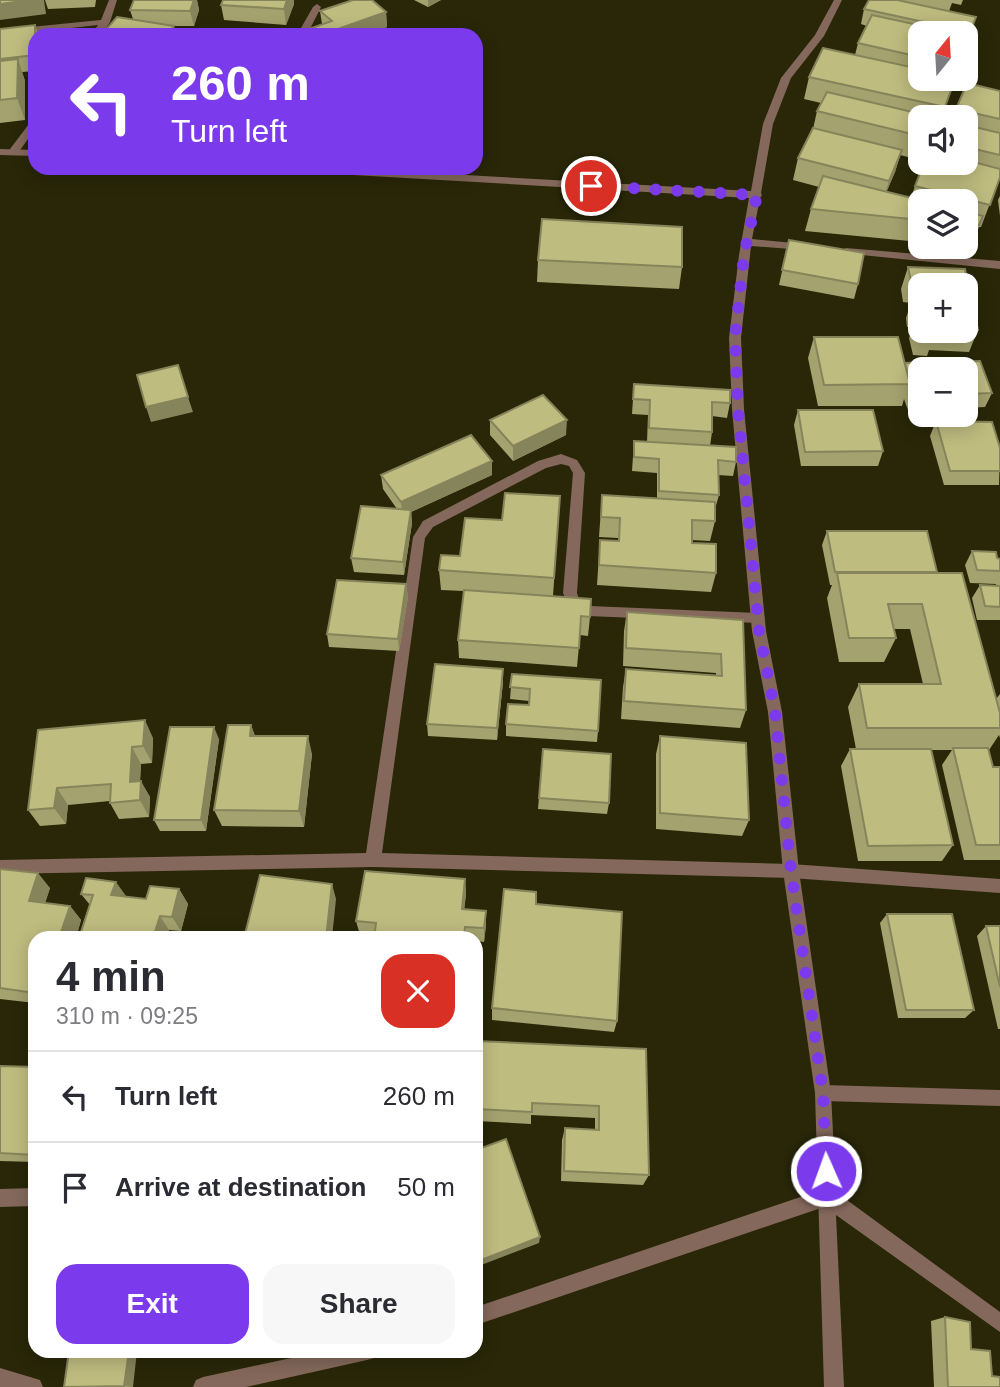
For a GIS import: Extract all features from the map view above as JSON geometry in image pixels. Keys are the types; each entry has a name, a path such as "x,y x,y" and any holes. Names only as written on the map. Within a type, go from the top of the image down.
{"street":[{"path":"100,28 113,0"},
{"path":"834,1387 823,1093 791,871 775,712 758,618 738,409 735,338 747,242 768,124 786,78 819,36 838,0"},
{"path":"306,28 317,7"},
{"path":"47,28 104,22"},
{"path":"0,33 28,30"},
{"path":"14,151 28,132"},
{"path":"0,152 28,152"},
{"path":"407,175 757,195"},
{"path":"747,242 813,248"},
{"path":"840,251 1000,265"},
{"path":"373,860 419,537 428,524 541,464 561,460 573,463 579,473 570,593 574,603 588,611 758,618"},
{"path":"0,867 373,860 791,871 1000,886"},
{"path":"823,1093 1000,1098"},
{"path":"0,1198 28,1197"},
{"path":"483,1314 827,1197"},
{"path":"827,1197 1000,1323"},
{"path":"204,1387 335,1358"},
{"path":"0,1378 33,1387"}],"building":[{"path":"0,0 31,0 0,4"},
{"path":"134,0 194,0 190,11 130,10"},
{"path":"223,0 287,0 284,9 221,5"},
{"path":"353,0 372,0 386,12 341,28 312,28 332,21 320,11"},
{"path":"869,0 897,0 976,17 974,21 919,21 864,9"},
{"path":"872,15 908,23 908,54 858,43"},
{"path":"117,17 174,26 172,28 107,28"},
{"path":"35,25 35,28 28,28 28,56 0,59 0,29"},
{"path":"823,48 908,66 908,91 951,91 946,105 936,105 809,77"},
{"path":"18,59 17,98 0,100 0,61"},
{"path":"978,86 1000,91 1000,119 978,114 978,105 958,105 964,91 978,91"},
{"path":"827,92 908,111 908,133 817,111"},
{"path":"813,128 902,150 889,181 798,158"},
{"path":"978,128 1000,133 1000,155 978,150"},
{"path":"978,163 1000,169 1000,177 990,205 978,202 978,189 927,189 915,186 919,175 978,175"},
{"path":"823,176 908,197 908,219 811,209"},
{"path":"542,219 682,227 682,267 538,260"},
{"path":"789,240 864,253 858,284 782,270"},
{"path":"908,267 965,269 966,273 909,273"},
{"path":"814,337 898,337 908,384 824,385"},
{"path":"980,361 992,393 978,394"},
{"path":"178,365 188,397 146,407 137,375"},
{"path":"634,384 730,390 730,403 712,402 712,432 649,428 650,400 633,399"},
{"path":"543,395 567,420 513,446 490,420"},
{"path":"798,410 873,410 883,451 805,452"},
{"path":"978,422 992,422 1000,448 1000,471 950,471 938,427 978,427"},
{"path":"471,435 492,461 401,502 381,475"},
{"path":"634,441 736,447 736,462 718,460 719,495 659,491 659,459 634,457"},
{"path":"505,493 560,496 554,578 439,570 441,555 460,556 465,518 502,520"},
{"path":"602,495 715,502 715,521 692,520 692,543 716,544 716,573 599,565 600,540 619,541 620,518 601,517"},
{"path":"361,506 411,510 403,562 351,558"},
{"path":"827,531 927,531 937,572 835,572"},
{"path":"972,551 996,552 997,558 1000,559 1000,571 977,570"},
{"path":"837,573 962,573 1000,713 1000,728 867,728 859,684 941,684 922,604 888,604 896,638 849,638"},
{"path":"337,580 406,584 398,639 327,634"},
{"path":"980,585 1000,586 1000,607 985,606"},
{"path":"464,590 591,599 590,617 581,616 579,648 458,640"},
{"path":"627,612 743,620 746,710 624,701 626,669 722,676 721,654 626,648"},
{"path":"435,664 503,669 497,728 427,724"},
{"path":"512,674 601,680 598,731 506,724 508,704 529,705 530,689 510,687"},
{"path":"145,720 143,746 132,747 130,782 141,781 140,800 110,803 111,784 57,788 54,808 28,810 38,730"},
{"path":"228,725 251,725 250,736 308,736 299,811 214,810"},
{"path":"170,727 214,727 201,820 154,820"},
{"path":"660,736 746,743 749,820 660,813"},
{"path":"953,748 988,748 993,767 1000,767 1000,845 976,845"},
{"path":"543,749 611,754 609,803 539,798"},
{"path":"850,749 931,749 953,845 868,846"},
{"path":"0,869 38,873 29,901 70,906 61,931 28,931 28,992 0,988"},
{"path":"365,871 465,879 462,909 486,911 484,928 465,927 465,931 375,931 376,923 356,921"},
{"path":"260,875 332,884 327,931 246,931"},
{"path":"86,878 116,882 111,895 146,899 150,886 179,889 172,917 160,916 155,931 81,931 93,895 81,894"},
{"path":"504,889 536,892 536,904 622,912 617,1021 492,1008"},
{"path":"887,914 952,914 974,1010 906,1010"},
{"path":"986,926 1000,926 1000,987"},
{"path":"483,1041 646,1049 649,1175 564,1171 565,1128 599,1130 599,1106 532,1103 532,1112 483,1109"},
{"path":"0,1066 28,1067 28,1155 0,1153"},
{"path":"506,1139 540,1237 483,1259 483,1147"},
{"path":"945,1317 970,1322 971,1349 990,1351 992,1376 1000,1377 1000,1387 948,1387"},
{"path":"68,1358 128,1358 124,1386 64,1387"}],"route":[{"path":"591,186 757,195 744,255 735,338 738,409 759,631 775,712 791,871 823,1093 826,1171"}]}
